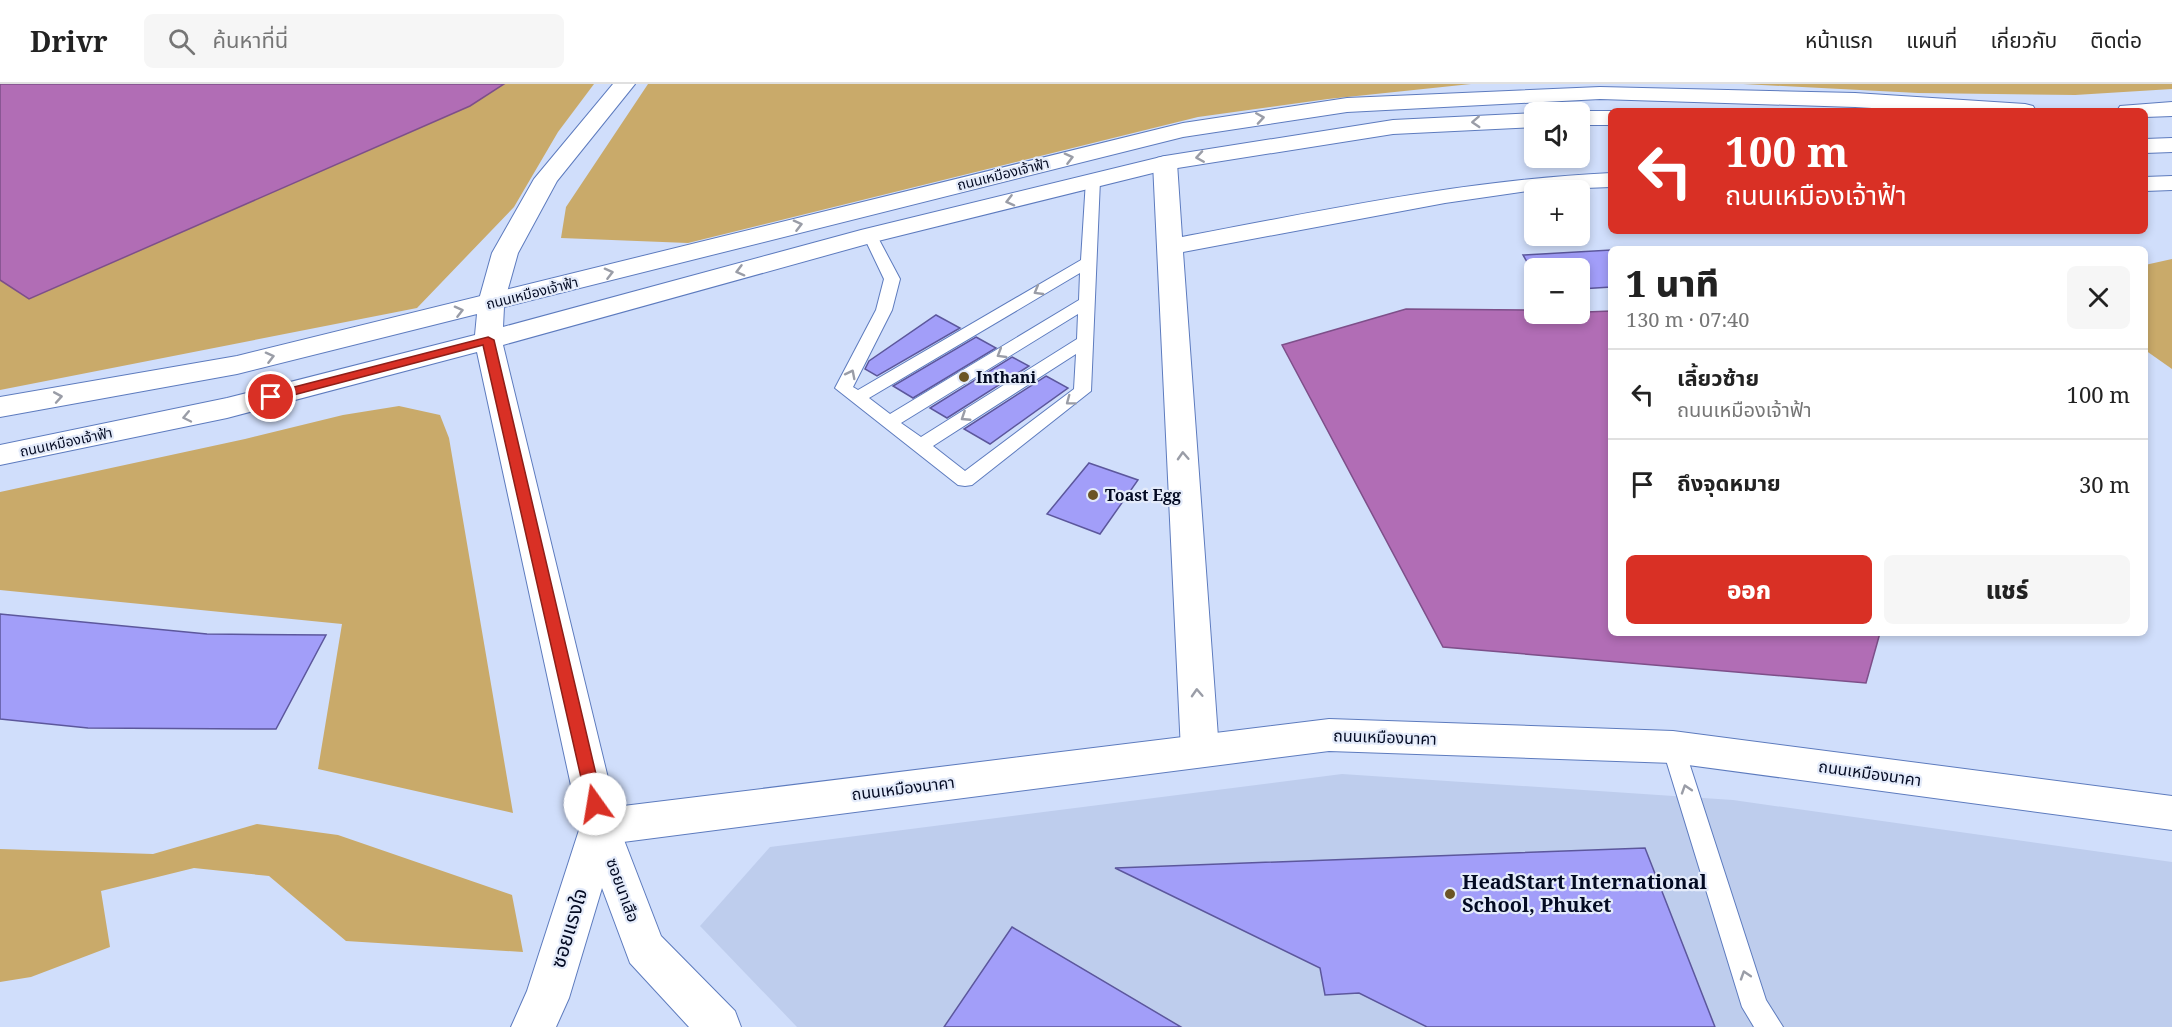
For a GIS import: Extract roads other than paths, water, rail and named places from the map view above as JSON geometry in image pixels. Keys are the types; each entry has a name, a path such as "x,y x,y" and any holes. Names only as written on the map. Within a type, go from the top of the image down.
{"street":[{"name":"ซอยนาเสือ","path":"624,84 546,178 505,252 491,303 488,340 600,827 645,949 719,1027"},
{"name":"ถนนเหมืองเจ้าฟ้า","path":"0,407 237,365 491,303 861,208 1183,130 1347,105 1600,93 1855,100 1979,108"},
{"path":"2148,110 2172,109"},
{"path":"1590,118 1608,118"},
{"name":"ถนนเหมืองเจ้าฟ้า","path":"0,455 228,408 870,236 1165,163 1393,127 1524,120"},
{"path":"2148,146 2172,145"},
{"path":"1165,163 1200,751"},
{"path":"1170,247 1454,194 1566,181 1608,180"},
{"path":"2148,184 2172,183"},
{"path":"228,408 237,365"},
{"name":"ถนนเหมืองนาคา","path":"600,827 1329,735 1673,747 2172,813"},
{"name":"ซอยแรงใจ","path":"533,1027 547,998 600,827"}],"lane":[{"path":"870,236 892,279 884,310 844,388 965,480 1082,391 1093,180"},
{"path":"858,398 1089,262"},
{"path":"889,422 1087,302"},
{"path":"920,446 1085,340"},
{"path":"1673,747 1755,1007 1770,1027"}],"place":[{"name":"Inthani","path":"964,377"},
{"name":"Toast Egg","path":"1093,495"},
{"name":"HeadStart International School, Phuket","path":"1450,894"}]}
